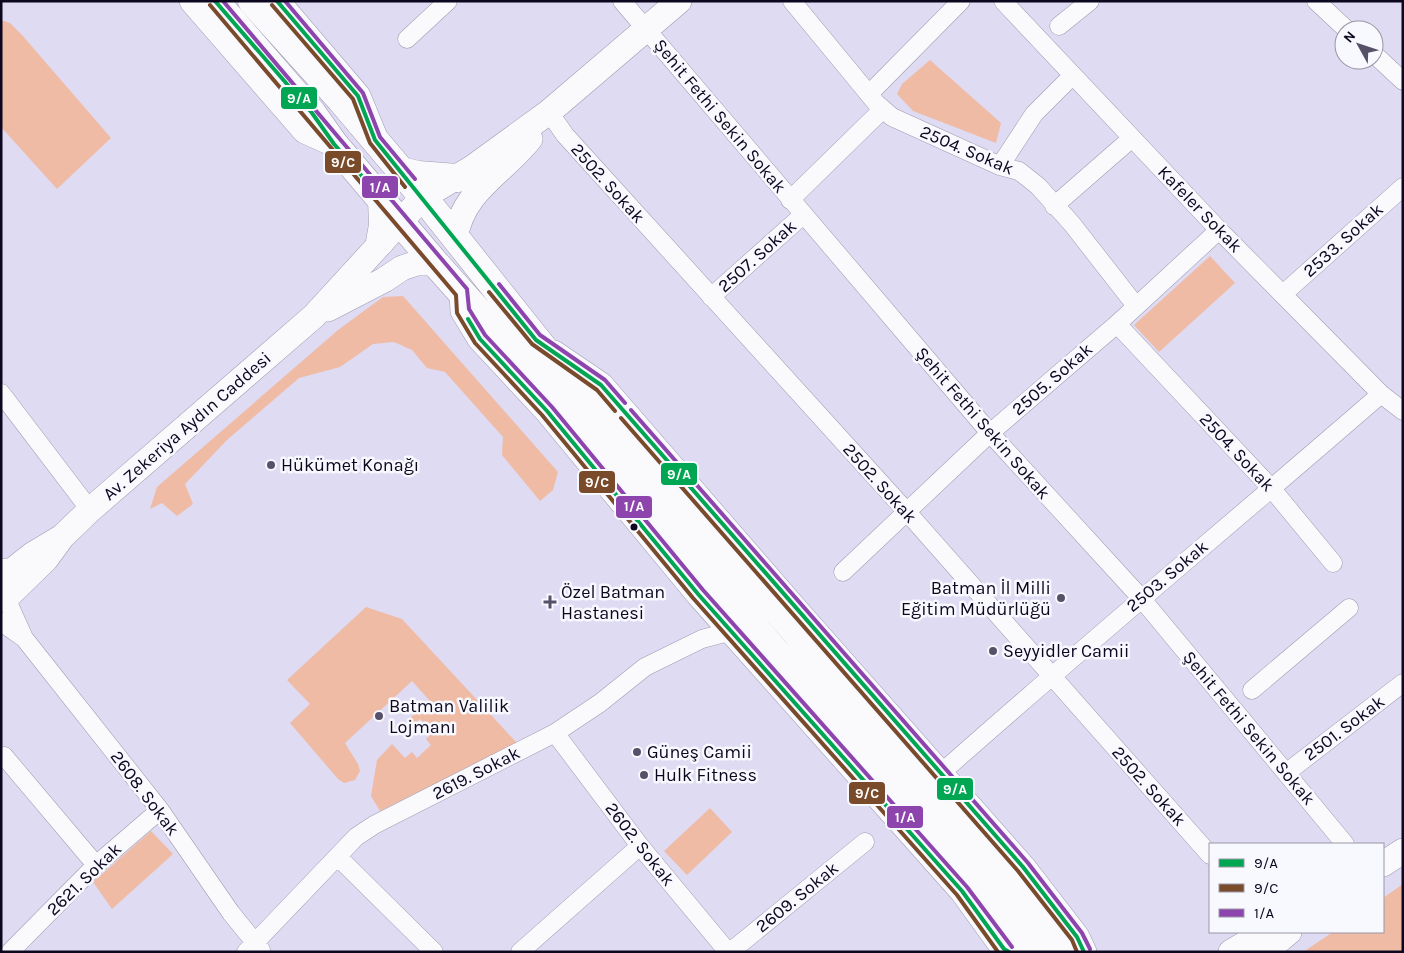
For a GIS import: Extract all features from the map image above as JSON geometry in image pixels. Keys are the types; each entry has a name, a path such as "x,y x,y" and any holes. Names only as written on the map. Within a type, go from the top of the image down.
{"main road":[{"path":"215,1 312,112 334,144 435,263 795,631 925,788 1044,925 1070,952"},
{"path":"252,1 423,197 536,340 603,434"},
{"path":"401,171 418,175 458,178"},
{"path":"380,242 383,226 382,199"},
{"path":"925,788 1037,952"}],"street":[{"path":"192,1 305,131 334,144"},
{"path":"277,1 358,96 375,140"},
{"path":"407,40 448,1"},
{"name":"Şehit Fethi Sekin Sokak","path":"622,1 647,28 790,200 990,433 1141,598 1344,843"},
{"path":"314,316 423,197 458,178 549,112 678,1"},
{"name":"2504. Sokak","path":"792,1 882,110 892,117 1000,166 1019,171 1038,186 1072,224 1136,306"},
{"path":"869,94 962,1"},
{"name":"Kafeler Sokak","path":"1003,1 1219,230 1381,394 1403,411"},
{"path":"1059,26 1090,1"},
{"path":"1316,1 1336,20"},
{"path":"1384,63 1403,81"},
{"path":"1000,166 1034,114 1073,76"},
{"name":"2507. Sokak","path":"790,200 882,110"},
{"path":"455,238 458,221 470,198 530,141 549,112"},
{"name":"2502. Sokak","path":"549,112 565,135 907,512 1209,854"},
{"path":"1054,206 1132,138"},
{"name":"2533. Sokak","path":"1283,294 1403,187"},
{"name":"2507. Sokak","path":"711,297 803,214"},
{"name":"2505. Sokak","path":"843,572 990,433 1117,324 1219,230"},
{"path":"314,316 384,280 402,268 417,263 435,263"},
{"name":"Av. Zekeriya Aydın Caddesi","path":"62,537 90,510 314,316"},
{"name":"2504. Sokak","path":"1117,324 1272,489 1333,563"},
{"path":"1,393 90,510"},
{"name":"2503. Sokak","path":"925,788 1141,598 1272,489 1381,394"},
{"path":"603,434 642,528 822,736 925,788 1023,867 1077,937 1084,952"},
{"path":"1,572 13,570 32,555 62,537"},
{"path":"3,602 46,559 62,537"},
{"path":"3,602 24,638"},
{"path":"3,602 24,638"},
{"path":"1252,690 1349,608"},
{"name":"2619. Sokak","path":"254,949 338,856 356,838 374,825 555,733 600,703 645,667 702,639 732,631"},
{"name":"2608. Sokak","path":"24,638 160,810 254,949"},
{"name":"2501. Sokak","path":"1286,773 1403,684"},
{"name":"2602. Sokak","path":"555,733 640,846 729,952"},
{"path":"1,757 4,756 96,865"},
{"path":"925,788 962,891 1004,949 1010,952"},
{"name":"2621. Sokak","path":"10,952 96,865 160,810"},
{"name":"2609. Sokak","path":"729,952 865,842"},
{"path":"520,952 640,846"},
{"path":"1384,863 1403,851"},
{"path":"338,856 434,952"},
{"path":"1231,952 1263,933"},
{"path":"1265,952 1289,933"}],"shaded area":[{"path":"1,20 10,23 22,35 111,138 57,189 1,127"},
{"path":"930,60 1001,123 996,143 913,111 897,94 902,84"},
{"path":"1210,256 1235,283 1159,352 1134,325"},
{"path":"403,296 558,472 553,490 540,501 502,455 503,437 445,372 427,368 412,350 394,342 373,344 340,367 299,378 228,439 185,484 193,504 177,516 162,503 150,509 157,487 338,330 383,297"},
{"name":"Batman Valilik Lojmanı","path":"366,607 402,619 517,743 380,811 371,796 377,760 392,744 405,758 412,752 417,758 431,745 426,739 433,732 420,719 413,725 408,720 429,700 412,681 345,743 358,764 360,771 355,780 344,783 338,779 290,723 310,704 287,680"},
{"path":"710,808 732,832 687,875 664,851"},
{"path":"151,831 173,854 112,909 93,882"},
{"path":"1403,884 1403,952 1303,952 1332,933 1384,933 1384,897"}],"transit line":[{"name":"9/A","path":"215,1 312,113 334,144 381,198"},
{"name":"1/A","path":"223,1 467,289 469,309 485,335 552,407 703,590 967,887 1012,947"},
{"name":"9/A","path":"277,1 358,96 375,140 536,340 601,385 1023,867 1077,937 1084,952"},
{"name":"1/A","path":"285,1 363,93 380,137 415,179"},
{"name":"9/C","path":"210,5 456,295 457,313 475,343 542,415 693,598 957,895 998,952"},
{"name":"9/C","path":"272,5 353,99 370,143 405,187"},
{"name":"1/A","path":"499,284 540,335 605,380 625,403"},
{"name":"9/C","path":"489,292 532,344 597,390 615,411"},
{"name":"9/A","path":"468,319 480,339 547,411 698,594 962,891 1004,949 1009,952"},
{"name":"1/A","path":"631,410 1028,863 1082,933 1090,949"},
{"name":"9/C","path":"621,418 1018,871 1072,940 1077,952"}],"place":[{"name":"Hükümet Konağı","path":"271,465"},
{"name":"Batman İl Milli Eğitim Müdürlüğü","path":"1061,598"},
{"name":"Özel Batman Hastanesi","path":"550,602"},
{"name":"Seyyidler Camii","path":"993,651"},
{"name":"Batman Valilik Lojmanı","path":"379,716"},
{"name":"Güneş Camii","path":"637,752"},
{"name":"Hulk Fitness","path":"644,775"}]}
